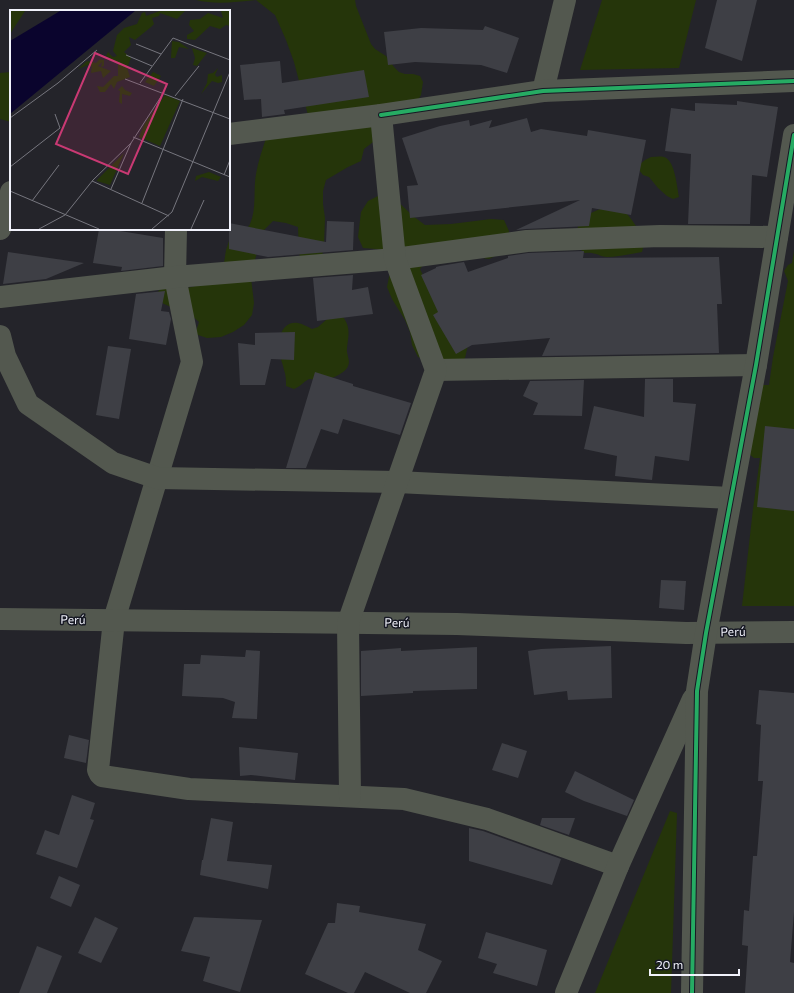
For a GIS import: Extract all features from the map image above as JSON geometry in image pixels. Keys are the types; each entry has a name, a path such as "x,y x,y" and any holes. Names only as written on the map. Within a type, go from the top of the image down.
{"street":[{"path":"544,91 565,0"},
{"path":"230,134 381,115 544,91 794,81"},
{"path":"350,796 348,623 436,370 395,259 381,115"},
{"path":"692,993 696,633 731,498 756,365 794,135"},
{"path":"0,229 10,195"},
{"path":"176,230 175,277 192,362 114,620 98,770 100,774 102,776 189,789 404,799 487,819 618,866"},
{"path":"0,297 175,277 395,259 527,242 660,236 777,237"},
{"path":"0,336 5,356 28,404 113,462 157,478 397,482 731,498"},
{"path":"436,370 756,365"},
{"name":"Perú","path":"0,619 457,624 696,633 794,632"},
{"path":"566,993 618,866 696,691"}],"green space":[{"path":"196,0 256,0 218,3"},
{"path":"256,0 355,0 371,44 375,49 386,56 399,72 420,76 423,82 421,95 418,100 397,117 386,132 364,149 361,161 326,180 323,191 325,218 322,257 302,264 299,253 298,227 273,221 264,230 253,266 251,278 254,303 252,315 244,325 233,332 221,337 207,338 195,334 199,322 190,314 164,304 154,296 162,287 187,288 200,285 224,263 230,238 243,234 250,224 254,205 256,174 267,135 308,115 294,62 275,15"},
{"path":"602,0 696,0 679,68 580,70"},
{"path":"10,72 10,122 0,119 0,73"},
{"path":"651,157 664,157 671,163 675,174 679,197 673,199 667,196 649,177 643,175 639,170 640,164"},
{"path":"380,195 393,197 425,225 451,224 491,219 504,220 509,231 507,243 501,253 489,259 452,253 428,259 420,269 436,303 468,345 465,358 454,366 442,366 418,357 412,345 410,332 405,320 392,299 387,287 392,262 389,250 363,248 358,237 361,212 368,201"},
{"path":"607,206 619,207 631,218 645,241 642,252 607,257 585,253 580,249 577,219"},
{"path":"794,251 794,606 742,606 760,458 754,458 744,450 760,385 769,385 788,281 784,271 788,265 792,263"},
{"path":"334,313 340,313 348,326 349,334 347,350 349,364 347,369 336,376 325,380 309,379 294,389 286,386 285,374 279,354 279,342 284,328 293,323 298,323 312,329 318,327"},
{"path":"670,811 677,813 671,993 595,993"}],"building":[{"path":"717,0 757,0 742,61 705,48"},
{"path":"485,26 519,38 507,73 481,65 415,62 388,65 384,32 421,28 483,30"},
{"path":"280,61 282,83 364,70 369,97 284,110 285,114 262,117 261,99 244,100 240,65"},
{"path":"737,101 778,107 767,177 752,175 750,224 688,224 691,154 665,151 671,108 695,111 695,103 737,105"},
{"path":"527,118 531,132 541,129 587,136 588,130 646,140 631,215 592,208 589,226 516,230 580,200 410,218 407,186 418,185 402,138 440,126 469,120 470,126 492,120 489,128"},
{"path":"327,221 354,222 353,250 268,257 229,249 230,223 326,242"},
{"path":"99,230 114,230 163,238 163,266 121,271 122,267 93,263"},
{"path":"584,251 583,258 719,257 722,304 717,304 719,353 542,356 550,338 472,345 456,354 433,315 438,312 421,275 436,267 464,262 468,272 508,258 508,256 528,253"},
{"path":"8,252 84,263 46,279 3,284"},
{"path":"353,275 352,290 368,287 373,314 317,321 313,278"},
{"path":"165,291 161,311 169,312 171,319 166,345 129,339 136,294"},
{"path":"295,332 294,360 271,359 265,385 240,385 238,343 255,345 255,333"},
{"path":"108,346 131,349 119,419 96,415"},
{"path":"315,372 353,384 353,386 411,403 400,435 343,419 338,434 321,429 306,468 286,468"},
{"path":"645,379 673,379 673,402 696,404 689,461 655,456 652,480 615,476 617,456 584,449 594,406 644,417"},
{"path":"584,380 582,416 533,415 538,403 523,396 530,381"},
{"path":"765,426 794,429 794,511 757,507"},
{"path":"661,580 686,581 684,610 659,608"},
{"path":"611,646 612,698 568,700 567,691 534,695 528,651 541,649"},
{"path":"477,647 477,689 413,691 413,693 361,696 361,651 401,648 401,651"},
{"path":"246,650 260,651 257,719 232,718 235,702 223,698 182,696 184,664 200,664 201,655 245,657"},
{"path":"759,690 794,693 794,912 790,962 794,963 794,993 745,993 748,946 742,945 744,910 749,911 753,856 757,856 763,781 758,781 761,725 756,724"},
{"path":"69,735 89,740 86,763 64,758"},
{"path":"502,743 527,751 518,778 492,770"},
{"path":"239,747 298,753 295,780 251,775 240,776"},
{"path":"575,771 634,800 627,816 584,801 565,792"},
{"path":"72,795 95,803 90,819 94,820 77,868 36,854 45,830 59,835"},
{"path":"211,818 233,822 227,861 272,865 268,889 200,875"},
{"path":"542,818 575,818 569,835 540,825"},
{"path":"469,828 483,831 561,859 552,885 469,861"},
{"path":"59,876 80,885 71,907 50,898"},
{"path":"337,903 360,906 359,912 426,924 418,950 442,961 426,993 410,993 365,972 354,993 348,993 305,974 328,923 335,923"},
{"path":"95,917 118,928 101,963 78,953"},
{"path":"194,917 262,920 240,992 203,981 210,957 181,951"},
{"path":"486,932 547,950 537,986 493,973 497,964 478,958"},
{"path":"37,946 62,956 47,993 19,993"}],"cycle path":[{"path":"381,115 543,91 794,81"},
{"path":"692,993 697,691 706,633 756,365 794,135"}]}
